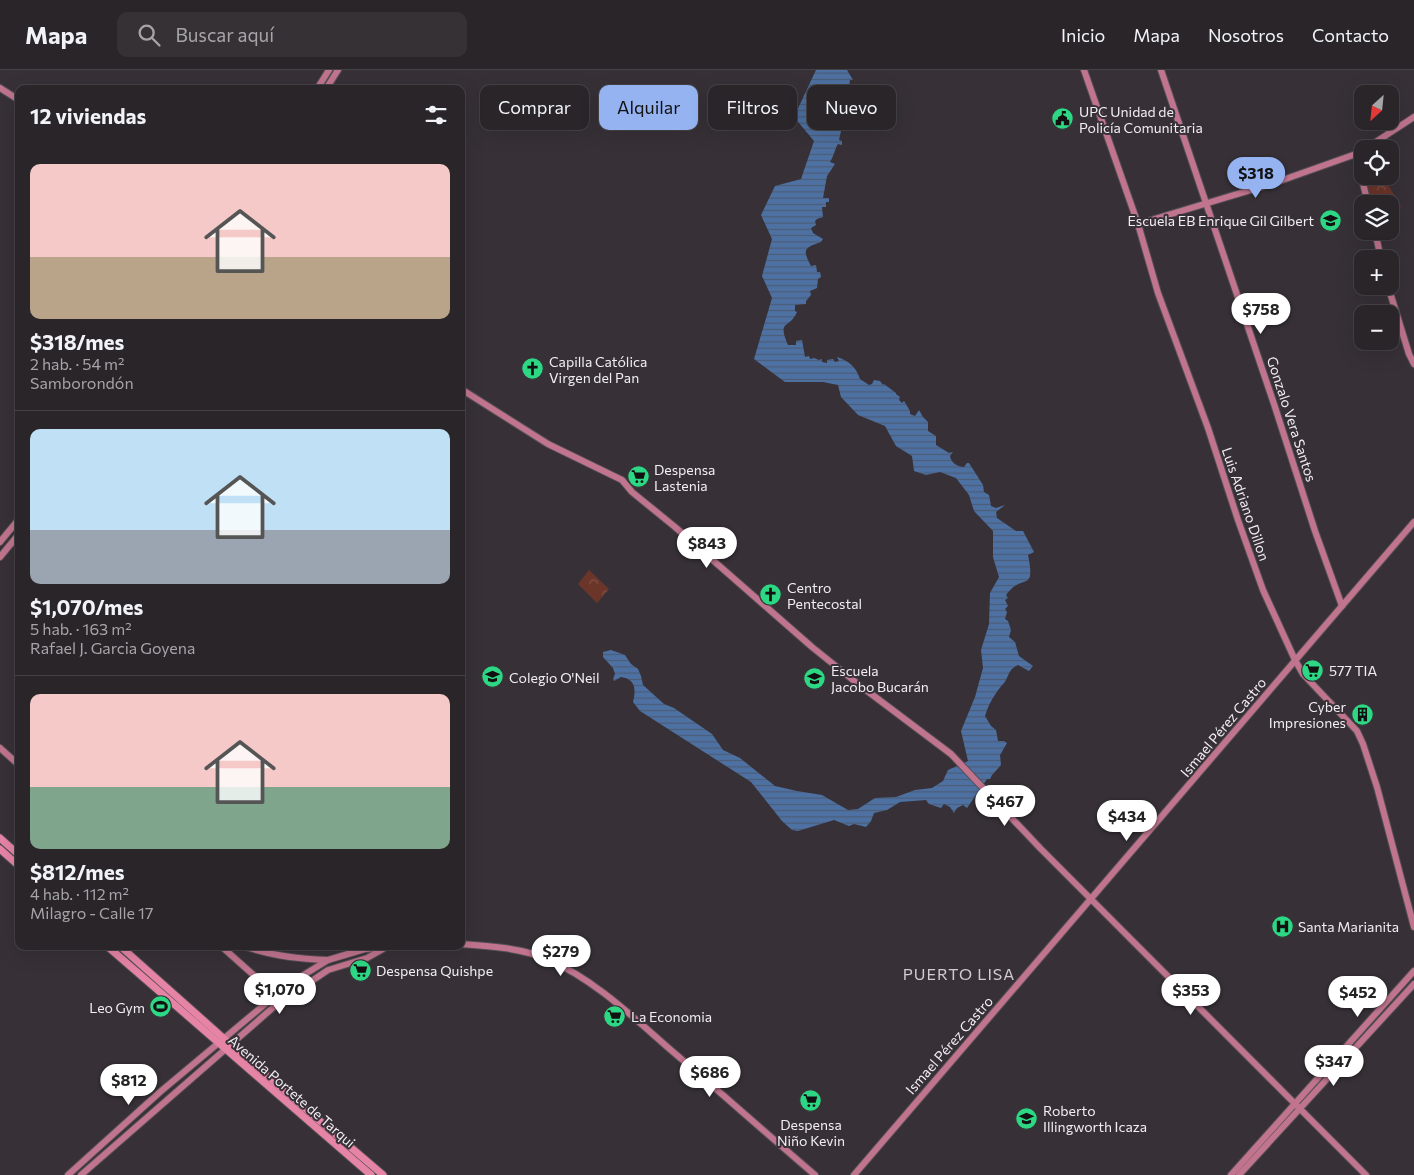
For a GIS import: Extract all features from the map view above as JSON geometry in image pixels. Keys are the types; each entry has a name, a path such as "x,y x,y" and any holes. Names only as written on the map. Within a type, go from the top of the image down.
{"main road":[{"path":"0,838 15,851"},
{"path":"0,849 15,862"},
{"name":"Avenida Portete de Tarqui","path":"113,950 383,1175"},
{"name":"Avenida Portete de Tarqui","path":"124,950 221,1041"},
{"name":"Avenida Portete de Tarqui","path":"227,1046 371,1175"}],"street":[{"path":"320,85 329,70"},
{"path":"329,85 338,70"},
{"name":"Luis Adriano Dillon","path":"1084,70 1138,224 1158,293 1208,428 1263,590 1303,674 1317,691 1357,731 1363,744 1377,787 1414,927"},
{"name":"Gonzalo Vera Santos","path":"1161,70 1315,531 1342,606"},
{"path":"0,88 15,97"},
{"path":"1379,140 1414,117"},
{"path":"1138,224 1277,182 1354,155"},
{"path":"1391,295 1409,354 1414,364"},
{"path":"465,392 491,410 548,444 622,480 632,492 675,527 812,647 951,754 1090,899 1366,1175"},
{"name":"Ismael Pérez Castro","path":"854,1175 1414,522"},
{"path":"0,542 15,524"},
{"path":"0,557 15,539"},
{"path":"0,748 15,761"},
{"path":"465,944 494,947 545,958 573,972 610,998 651,1032 815,1175"},
{"path":"226,950 275,994 277,998 276,1005"},
{"path":"259,950 285,957 328,960"},
{"path":"68,1175 160,1092 275,994 328,960 362,950"},
{"path":"81,1175 276,1005 328,970 367,958 382,950"},
{"path":"1239,1175 1414,971"},
{"path":"1231,1175 1414,984"}],"green space":[{"path":"1367,185 1388,185 1394,195 1370,195"},
{"path":"589,570 609,589 597,603 578,584"}],"water":[{"path":"816,70 847,70 853,80 850,80 849,85 809,85"},
{"path":"807,89 807,130 845,131 841,131 839,140 842,141 842,145 837,145 830,162 835,164 827,176 823,198 829,198 829,202 826,202 826,207 822,207 823,217 817,219 815,221 816,225 811,228 813,233 823,239 806,250 806,256 811,266 816,265 817,272 820,272 821,277 818,279 817,288 810,291 811,295 806,304 795,305 795,311 797,312 794,318 785,325 784,331 788,345 796,345 796,341 802,340 805,357 822,359 822,362 827,363 827,360 833,359 835,362 839,361 837,357 845,360 852,365 860,379 869,385 874,380 880,381 896,393 902,403 904,401 910,414 915,416 919,410 928,422 928,431 936,436 936,445 949,453 953,452 950,456 953,463 964,467 969,463 983,485 984,492 989,495 991,506 996,508 1005,505 996,512 997,518 1016,531 1023,531 1034,552 1028,555 1029,579 1012,588 1006,595 1008,598 1005,600 1008,606 1005,609 1007,612 1005,619 1008,621 1011,630 1009,637 1015,642 1019,656 1033,666 1029,671 1018,665 1012,669 988,707 985,716 996,730 998,741 1007,743 1000,755 1001,765 990,779 987,779 967,808 963,805 957,808 954,813 950,807 944,804 941,808 929,804 926,800 900,802 887,810 874,813 866,827 854,824 849,826 834,820 798,831 792,830 782,821 751,782 640,711 633,702 634,686 626,678 621,677 614,681 615,674 613,668 603,657 603,652 611,650 625,655 631,664 638,669 643,685 664,704 674,708 712,734 723,750 740,758 775,786 822,795 848,810 858,809 875,798 896,797 915,790 932,788 943,781 948,770 968,761 961,731 975,697 983,668 981,650 989,624 990,593 999,577 993,557 993,531 974,511 969,495 956,478 940,472 926,475 914,471 912,456 896,446 885,426 858,415 841,397 838,385 823,382 785,382 754,359 772,298 762,276 772,239 761,215 775,186 801,179 814,141 797,121 797,111"}],"place":[{"name":"UPC Unidad de Policía Comunitaria","path":"1063,119"},
{"name":"Escuela EB Enrique Gil Gilbert","path":"1330,220"},
{"name":"Capilla Católica Virgen del Pan","path":"533,369"},
{"name":"Despensa Lastenia","path":"638,477"},
{"name":"Centro Pentecostal","path":"771,595"},
{"name":"577 TIA","path":"1313,670"},
{"name":"Colegio O'Neil","path":"493,677"},
{"name":"Escuela Jacobo Bucarán","path":"815,678"},
{"name":"Cyber Impresiones","path":"1362,714"},
{"name":"Santa Marianita","path":"1282,926"},
{"name":"Despensa Quishpe","path":"360,970"},
{"name":"Leo Gym","path":"161,1007"},
{"name":"La Economia","path":"615,1016"},
{"name":"Despensa Niño Kevin","path":"811,1101"},
{"name":"Roberto Illingworth Icaza","path":"1027,1118"}],"district":[{"name":"PUERTO LISA","path":"959,973"}]}
